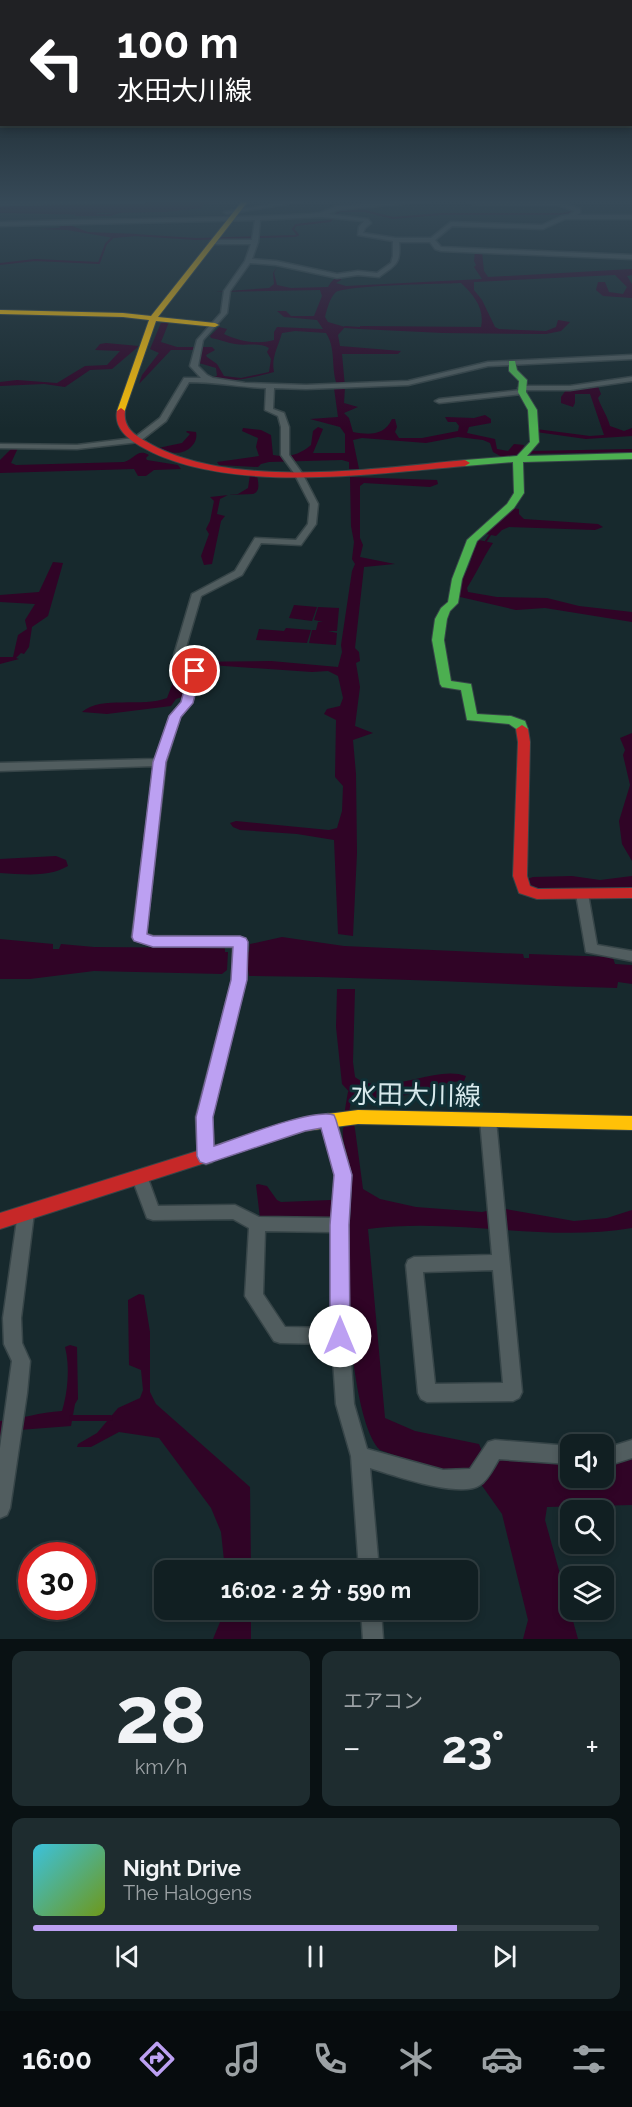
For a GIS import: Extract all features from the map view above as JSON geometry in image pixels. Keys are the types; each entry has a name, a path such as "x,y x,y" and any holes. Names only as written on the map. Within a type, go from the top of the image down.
{"street":[{"path":"186,276 153,318 127,388 119,417 125,431 157,454 191,465 237,472 298,473 428,468 519,459 632,456"},
{"path":"212,380 204,377 194,366 200,340 224,313 227,291 237,276"},
{"path":"0,312 86,313 215,325"},
{"path":"0,446 76,447 136,440 163,419 187,380 212,380 270,386 352,386 422,381 466,368 512,363 632,357"},
{"path":"512,363 513,371 523,380 522,390 534,405 535,416 531,424 535,442 519,459 519,493 511,506 472,540 457,579 453,603 446,609 439,623 438,642 442,669 446,684 467,687 471,717 512,720 521,724 524,742 520,876 524,889 537,894 632,893"},
{"path":"439,401 522,390 570,388 616,379 632,379"},
{"path":"206,1156 204,1117 239,980 240,942 153,941 139,937 160,762 175,716 187,703 195,671 179,655 197,594 239,573 258,540 298,543 312,524 315,504 298,473 287,459 281,415 269,410 270,386"},
{"path":"0,767 160,762"},
{"path":"582,894 591,949 632,956"},
{"name":"水田大川線","path":"0,1221 305,1124 328,1120 357,1117 632,1123"},
{"path":"328,1120 343,1175 340,1225 340,1336 345,1404 360,1456 368,1560"},
{"path":"488,1120 513,1392 427,1393 414,1265 500,1262"},
{"path":"140,1178 153,1213 235,1212 256,1224 340,1225"},
{"path":"0,1508 21,1361 13,1344 12,1318 26,1213"},
{"path":"256,1224 254,1296 280,1335 340,1336"},
{"path":"360,1456 442,1479 475,1478 495,1449 560,1454"},
{"path":"614,1455 632,1449"},
{"path":"372,1620 373,1639"}],"shaded area":[{"path":"273,276 277,285 291,288 328,287 339,277 341,280 336,283 346,286 482,279 480,276 585,276 474,282 474,290 482,300 495,327 499,329 546,331 556,327 558,320 570,322 561,331 546,334 360,329 360,326 481,327 480,308 461,283 376,286 344,290 334,294 325,317 328,322 345,327 338,335 340,346 401,351 398,354 342,354 344,403 358,407 344,413 349,418 353,432 376,433 385,429 392,419 395,419 397,427 395,432 399,438 422,438 458,431 459,426 456,422 448,422 445,417 474,418 485,415 491,419 491,423 469,427 467,433 495,439 497,449 508,451 514,444 524,445 523,449 531,451 632,449 632,452 521,454 502,457 493,452 490,443 483,440 458,437 426,443 362,438 353,440 359,469 349,469 349,462 342,460 269,462 258,467 219,465 217,462 259,456 256,447 258,438 242,431 243,428 261,430 271,435 273,455 288,456 302,451 311,445 313,431 318,427 323,429 313,453 345,453 345,434 340,427 310,419 338,417 334,388 338,387 331,346 326,333 295,331 282,333 274,357 274,372 243,379 227,380 213,377 217,376 216,368 199,363 201,350 171,350 139,384 142,375 159,353 150,349 161,323 169,322 161,342 177,347 212,347 215,350 206,355 217,364 224,376 241,378 269,372 271,359 267,352 269,348 211,338 210,336 219,327 227,329 224,334 255,342 274,340 277,327 323,329 317,320 284,317 277,311 286,311 291,316 314,316 322,296 320,290 215,292 269,288 274,284"},
{"path":"616,276 627,276 632,284 632,298 603,296 596,290 598,282 605,282 609,292 623,294 627,287"},
{"path":"100,344 139,346 112,369 90,370 65,387 44,384 0,386 0,382 17,380 57,383 85,366 107,365 120,351 95,350"},
{"path":"597,384 601,394 598,398 610,426 624,431 632,428 632,436 586,439 536,432 536,429 590,436 604,435 590,394 575,394 573,407 561,403 561,397 566,390"},
{"path":"187,431 196,432 196,437 193,445 185,451 176,453 158,448 182,443 190,434"},
{"path":"12,448 18,448 11,463 16,465 124,462 138,454 145,453 149,455 147,460 178,465 181,469 154,470 146,476 138,476 134,469 0,473 0,460"},
{"path":"250,475 257,475 256,493 229,495 238,494 248,488"},
{"path":"350,477 437,480 438,484 430,487 364,483 360,486 360,538 363,545 360,557 395,564 364,567 355,648 359,652 360,661 356,663 360,687 355,726 373,733 353,740 357,853 353,936 338,934 334,840 297,834 240,830 230,823 236,821 329,830 337,828 342,811 343,786 335,777 336,720 324,714 327,709 340,706 343,698 338,676 328,671 312,672 196,664 186,667 182,697 176,699 171,706 107,714 82,712 100,704 146,702 167,698 181,662 271,661 338,667 352,571 355,564 352,559 354,542 351,526"},
{"path":"228,495 220,499 217,514 225,516 221,521 212,564 204,565 201,556 209,534 206,529 214,501 210,497"},
{"path":"511,508 519,509 519,514 524,519 598,524 603,527 595,530 509,527 496,536 486,534"},
{"path":"479,540 493,543 467,588 468,592 497,597 547,598 579,606 632,612 632,622 545,608 516,610 456,596"},
{"path":"53,562 63,563 48,616 32,627 29,647 24,654 21,653 16,658 19,659 0,664 0,657 13,657 18,635 27,629 25,620 35,604 0,602 0,595 39,592"},
{"path":"294,605 317,607 312,621 289,618"},
{"path":"318,607 339,608 337,631 328,631 337,633 336,645 309,643 312,630 316,630 318,622 323,622 314,620"},
{"path":"286,628 311,630 307,643 256,640 259,629 284,631"},
{"path":"632,733 632,861 622,844 619,821 630,785 623,755 625,750 620,738"},
{"path":"56,856 66,860 68,866 43,874 0,873 0,859"},
{"path":"572,876 600,880 632,876 632,888 522,890 515,883 533,877"},
{"path":"282,937 344,946 523,954 524,958 529,958 529,954 611,957 615,964 632,965 632,984 618,982 617,988 249,976 248,969 245,969 246,952 249,952 250,944"},
{"path":"0,939 53,944 53,949 59,949 61,944 94,947 225,948 225,952 228,952 227,970 222,974 94,971 30,979 0,979"},
{"path":"337,989 355,989 353,1062 355,1077 367,1083 380,1084 440,1074 454,1074 466,1076 464,1081 448,1083 398,1097 353,1096 342,1084 336,1027"},
{"path":"347,1125 354,1125 363,1189 380,1199 416,1207 482,1212 500,1208 574,1221 607,1218 632,1210 632,1228 599,1232 533,1232 434,1226 368,1229 385,1418 415,1431 479,1444 483,1454 493,1460 514,1457 560,1461 560,1488 614,1488 614,1461 632,1455 632,1505 614,1505 614,1500 560,1500 560,1507 547,1507 545,1520 560,1574 560,1620 573,1620 578,1639 523,1639 528,1620 502,1514 478,1480 443,1472 380,1450 371,1437 364,1418 351,1339 347,1261 351,1213 351,1171 343,1128"},
{"path":"256,1185 267,1186 281,1202 331,1200 331,1217 260,1218"},
{"path":"139,1294 144,1295 150,1332 150,1392 156,1404 250,1487 251,1560 224,1560 221,1532 211,1508 159,1438 119,1432 91,1447 77,1447 78,1444 97,1433 118,1408 140,1398 143,1390 141,1370 129,1365 128,1300"},
{"path":"70,1345 77,1347 78,1399 71,1426 6,1431 0,1438 0,1421 62,1411 68,1379 65,1347"},
{"path":"221,1620 251,1620 251,1639 213,1639"}],"waterway":[{"path":"345,327 360,328"},
{"path":"486,541 490,535"},
{"path":"347,1111 350,1093"},
{"path":"72,1418 110,1418"}],"traffic: fast":[{"path":"512,363 513,371 523,380 522,392 533,410 535,442 518,461 519,493 511,506 472,540 457,579 453,603 445,610 441,619 438,640 446,684 467,687 471,717 511,720 521,724 522,729"},
{"path":"465,463 632,456"}],"traffic: slow":[{"path":"121,411 153,318 186,276"},
{"path":"0,312 123,315 215,325"},
{"path":"242,1144 305,1124 358,1117 632,1123"}],"traffic: jam":[{"path":"121,411 120,419 123,426 133,438 162,455 200,466 245,472 292,474 341,473 465,463"},
{"path":"522,729 524,742 520,876 524,889 537,894 632,893"},
{"path":"0,1221 242,1144"}],"route":[{"path":"195,671 187,703 175,716 160,762 139,937 153,941 240,942 239,980 204,1117 203,1134 206,1156 305,1124 328,1120 343,1175 340,1225 340,1336"}]}
